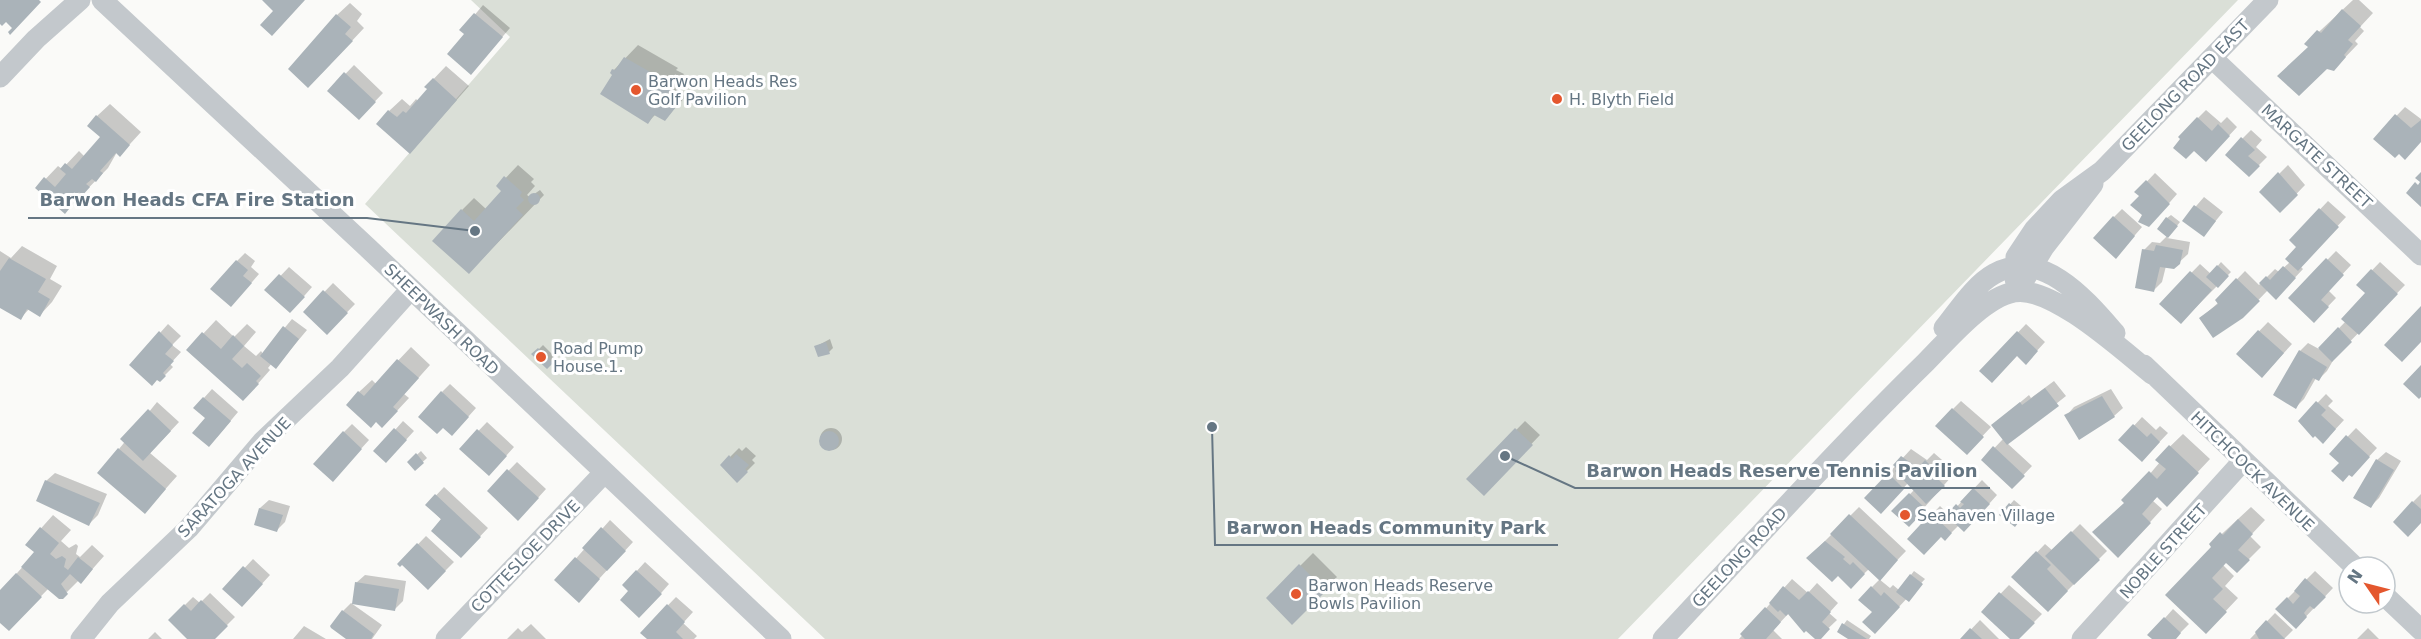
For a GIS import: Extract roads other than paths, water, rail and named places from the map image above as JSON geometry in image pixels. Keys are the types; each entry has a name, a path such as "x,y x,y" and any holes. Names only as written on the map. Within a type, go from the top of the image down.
{"street":[{"path":"0,77 36,39 80,0"},
{"name":"SHEEPWASH ROAD","path":"102,0 781,639"},
{"name":"GEELONG ROAD EAST","path":"2024,268 2044,247 2102,171 2268,0"},
{"name":"MARGATE STREET","path":"2212,58 2421,255"},
{"path":"2016,291 2024,268"},
{"name":"HITCHCOCK AVENUE","path":"2024,268 2055,277 2075,289 2152,374 2342,555"},
{"name":"GEELONG ROAD","path":"1890,397 1981,284 1993,274 2024,268"},
{"name":"SARATOGA AVENUE","path":"81,639 110,603 189,528 263,441 340,368 411,289"},
{"name":"HITCHCOCK AVENUE","path":"2016,291 2031,293 2059,303 2152,374"},
{"name":"GEELONG ROAD","path":"1663,639 1890,397 1969,320 2001,297 2016,291"},
{"name":"NOBLE STREET","path":"2082,639 2243,461"},
{"name":"COTTESLOE DRIVE","path":"446,639 604,473"},
{"path":"2397,607 2421,630"}],"place":[{"name":"Barwon Heads Res Golf Pavilion","path":"636,90"},
{"name":"H. Blyth Field","path":"1557,99"},
{"name":"Barwon Heads CFA Fire Station","path":"475,231"},
{"name":"Road Pump House.1.","path":"541,357"},
{"name":"Barwon Heads Community Park","path":"1212,427"},
{"name":"Barwon Heads Reserve Tennis Pavilion","path":"1505,456"},
{"name":"Seahaven Village","path":"1905,515"},
{"name":"Barwon Heads Reserve Bowls Pavilion","path":"1296,594"}]}
